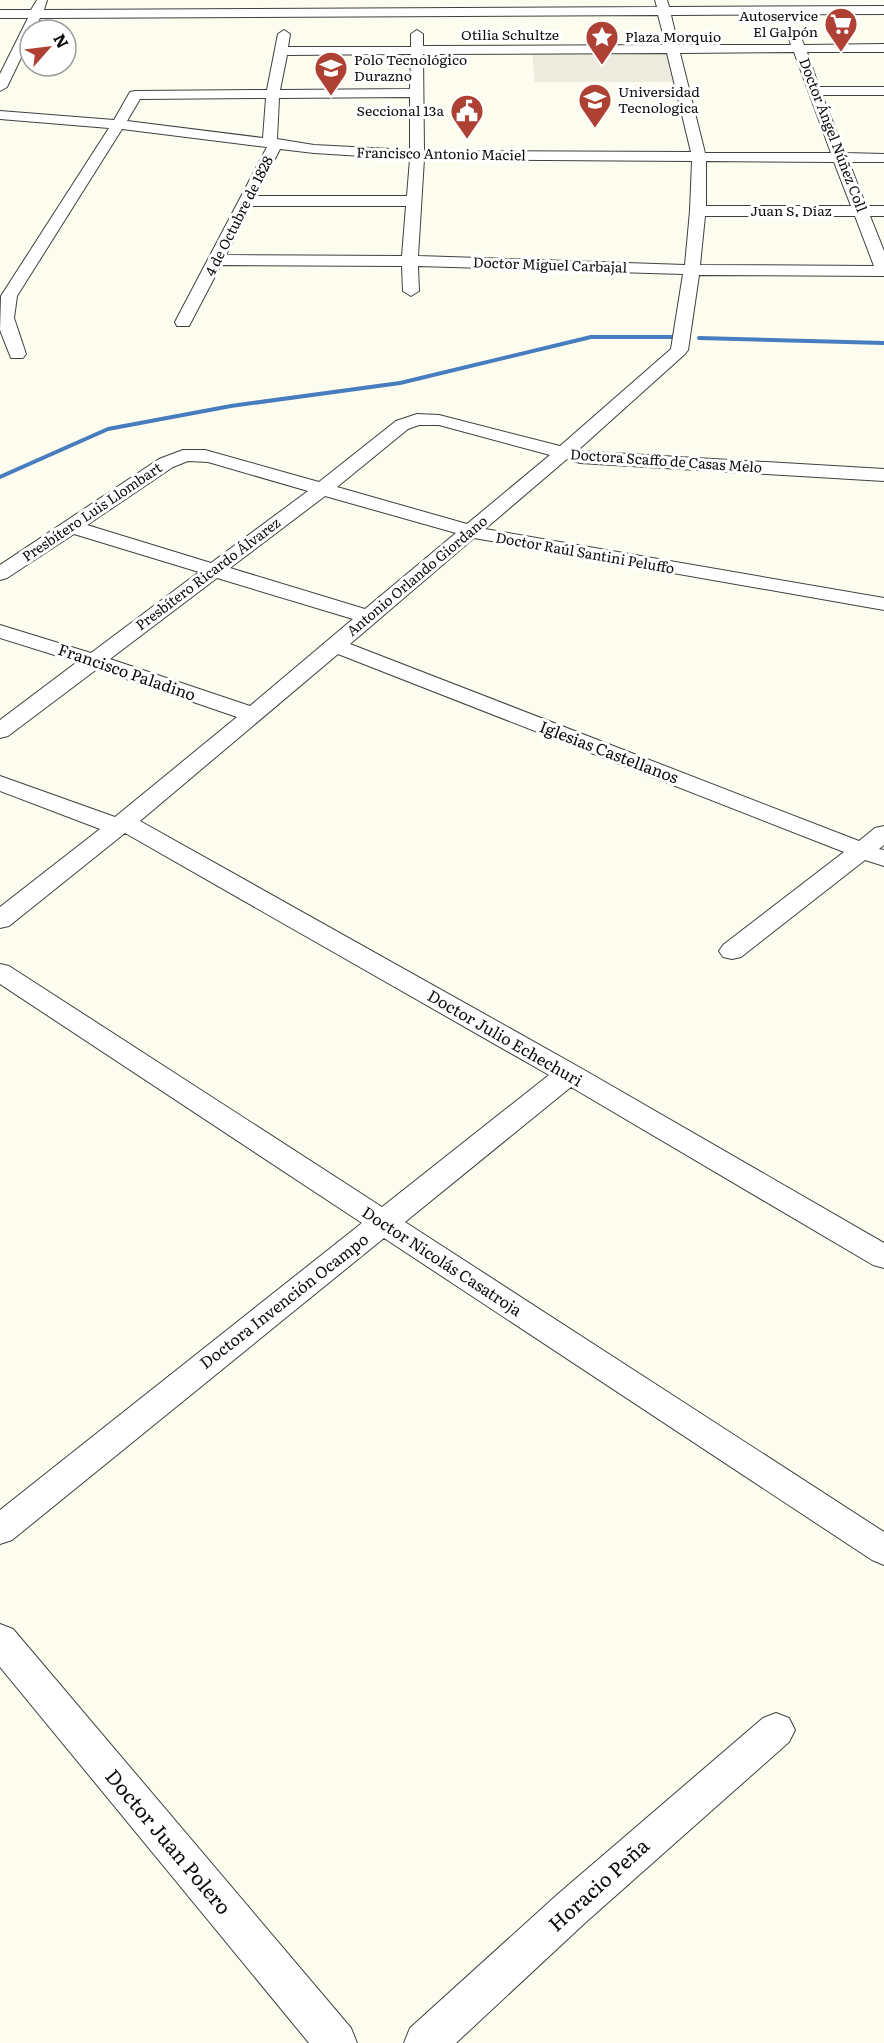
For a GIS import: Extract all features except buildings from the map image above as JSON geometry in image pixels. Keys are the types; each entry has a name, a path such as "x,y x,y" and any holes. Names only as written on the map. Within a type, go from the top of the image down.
{"street":[{"path":"34,18 42,0"},
{"path":"161,13 166,0"},
{"path":"0,14 161,13 290,6 416,6 542,11 662,5 783,5 884,10"},
{"name":"Antonio Orlando Giordano","path":"0,920 121,825 253,715 563,453 662,368 679,350 692,270 698,211 699,157 662,5"},
{"name":"Doctor Ángel Núñez Coll","path":"783,5 814,92 884,271"},
{"name":"4 de Octubre de 1828","path":"183,322 275,145 270,140 273,94 290,6"},
{"path":"411,291 410,261 417,155 416,6"},
{"name":"Otilia Schultze","path":"281,51 417,50 545,45 671,49 884,48"},
{"path":"0,53 18,53 0,87"},
{"path":"814,92 884,91"},
{"path":"17,354 5,319 5,296 135,95 416,93"},
{"name":"Francisco Antonio Maciel","path":"0,116 116,125 275,145 417,155 884,158"},
{"path":"246,201 413,201"},
{"name":"Juan S. Díaz","path":"698,211 884,211"},
{"name":"Doctor Miguel Carbajal","path":"217,260 410,261 692,270 884,271"},
{"name":"Doctora Scaffo de Casas Melo","path":"417,419 439,420 587,458 884,475"},
{"name":"Presbítero Ricardo Álvarez","path":"0,731 322,489 402,425 417,419"},
{"name":"Doctor Raúl Santini Peluffo","path":"187,454 211,457 470,532 884,604"},
{"name":"Presbítero Luis Llombart","path":"0,574 166,463 187,454"},
{"path":"70,526 368,617"},
{"name":"Francisco Paladino","path":"0,631 253,715"},
{"name":"Iglesias Castellanos","path":"334,645 873,855"},
{"name":"Doctor Julio Echechuri","path":"0,783 121,825 569,1074 884,1257"},
{"path":"732,951 873,855 884,833"},
{"name":"Doctor Nicolás Casatroja","path":"0,972 884,1550"},
{"name":"Doctora Invención Ocampo","path":"0,1530 569,1074"},
{"name":"Doctor Juan Polero","path":"0,1640 336,2043"},
{"name":"Horacio Peña","path":"425,2043 572,1908 776,1730"}],"shaded area":[{"name":"Plaza Morquio","path":"532,51 667,51 675,82 535,82"}],"waterway":[{"path":"0,477 108,429 231,406 400,383 591,337 676,337"},
{"path":"699,338 884,343"}],"place":[{"name":"Autoservice El Galpón","path":"841,53"},
{"name":"Plaza Morquio","path":"602,66"},
{"name":"Polo Tecnológico Durazno","path":"331,97"},
{"name":"Universidad Tecnologica","path":"595,129"},
{"name":"Seccional 13a","path":"467,140"}]}
